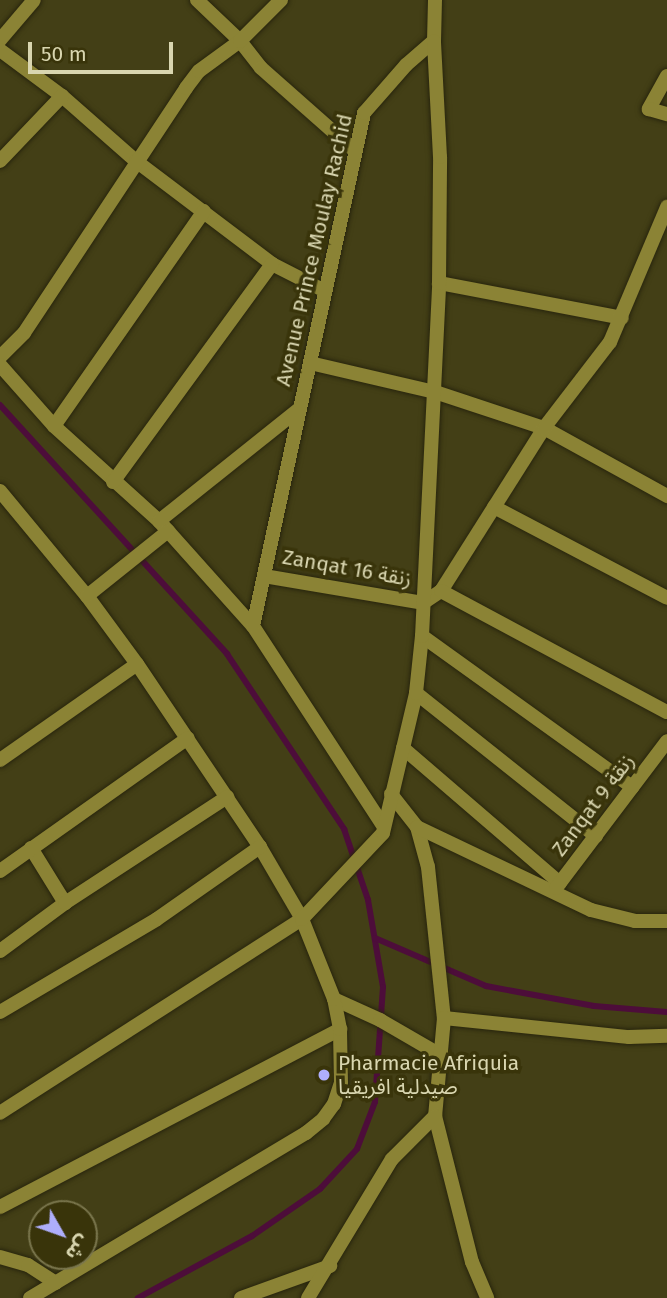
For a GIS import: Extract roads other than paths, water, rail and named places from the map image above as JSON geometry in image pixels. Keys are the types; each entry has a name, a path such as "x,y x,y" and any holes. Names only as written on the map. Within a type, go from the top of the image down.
{"street":[{"path":"0,40 34,0"},
{"path":"197,0 240,41 261,68 354,150"},
{"path":"0,357 24,333 135,161 200,71 240,41 281,0"},
{"path":"0,1113 302,919 384,830 416,693 422,636 439,283 440,157 434,41 435,0"},
{"name":"Avenue Prince Moulay Rachid","path":"253,626 310,363 323,290 364,113 406,65 434,41"},
{"path":"0,50 62,96 135,161 272,264 323,290"},
{"path":"667,76 649,109 667,114"},
{"path":"0,161 62,96"},
{"path":"423,603 441,591 544,428 610,342 667,207"},
{"path":"54,426 204,211"},
{"path":"113,482 272,264"},
{"path":"439,283 622,318"},
{"path":"310,363 435,392 544,428 667,496"},
{"path":"0,365 54,426 164,526 253,626 384,830"},
{"name":"Avenue Prince Moulay Rachid","path":"87,596 146,549 164,526 298,410"},
{"path":"0,491 5,507 87,596 137,664 260,847 302,919 334,999 340,1028 341,1083 334,1104 323,1119 306,1133 30,1298"},
{"path":"494,507 667,598"},
{"name":"Zanqat 16 زنقة","path":"264,576 423,603"},
{"path":"441,591 667,712"},
{"path":"422,636 632,787"},
{"path":"0,760 137,664"},
{"path":"416,693 596,836"},
{"path":"0,871 188,738"},
{"name":"Zanqat 9 زنقة","path":"556,888 667,741"},
{"path":"403,748 556,888"},
{"path":"391,794 417,827 428,867 444,1018 435,1116 472,1262 487,1298"},
{"path":"0,951 65,903 226,797"},
{"path":"417,827 556,888 591,910 635,921 667,921"},
{"path":"0,1012 157,919 260,847"},
{"path":"31,848 65,903"},
{"path":"334,999 380,1020 442,1056"},
{"path":"444,1018 629,1037 667,1036"},
{"path":"0,1208 340,1028"},
{"path":"308,1298 330,1266 392,1159 435,1116"},
{"path":"0,1257 28,1265 56,1283"},
{"path":"242,1298 330,1266"}],"waterway":[{"path":"0,405 227,654 344,829 368,900 383,987 375,1102 357,1149 320,1189 252,1236 138,1298"},
{"path":"375,938 486,986 594,1006 667,1012"}],"place":[{"name":"Pharmacie Afriquia صيدلية افريقيا","path":"324,1075"}]}
